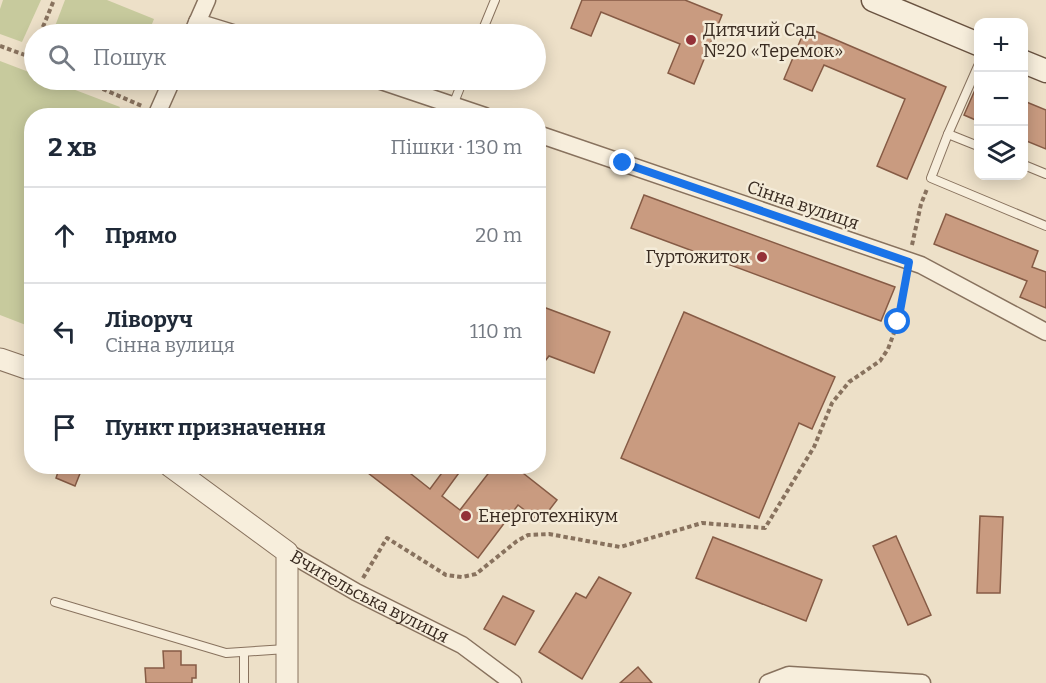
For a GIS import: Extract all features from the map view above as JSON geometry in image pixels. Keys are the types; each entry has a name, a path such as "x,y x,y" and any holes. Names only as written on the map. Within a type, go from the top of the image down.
{"main road":[{"path":"873,0 974,42"},
{"path":"1028,64 1046,71"}],"street":[{"path":"196,24 207,0"},
{"path":"160,108 168,90"},
{"path":"408,90 461,108"},
{"name":"Сінна вулиця","path":"546,137 921,265 1046,332"},
{"path":"0,358 24,366"},
{"name":"Вчительська вулиця","path":"181,474 287,552 356,592 462,645 513,683"},
{"path":"287,552 287,683"},
{"path":"768,683 789,675 922,683"}],"lane":[{"path":"485,24 495,0"},
{"path":"975,72 931,178 1046,226"},
{"path":"453,105 459,90"},
{"path":"948,134 974,144"},
{"path":"1028,167 1046,174"},
{"path":"55,602 226,653 287,649"},
{"path":"244,652 244,683"}],"path":[{"path":"44,24 54,0"},
{"path":"0,46 24,54"},
{"path":"104,90 144,108"},
{"path":"356,592 387,538 446,575 462,577 476,574 517,541 528,535 549,534 620,548 702,523 765,528 814,447 832,403 849,382 880,361 888,349 898,322 921,204 931,178"}],"green space":[{"path":"3,0 41,0 30,24 24,24 22,42 0,34 0,9"},
{"path":"65,0 107,0 154,19 152,24 56,24"},
{"path":"0,61 24,70 24,90 75,90 120,107 24,108 24,324 0,315"}],"building":[{"name":"Дитячий Сад №20 «Теремок»","path":"582,0 685,0 722,15 694,84 668,73 680,44 601,12 591,36 571,28"},
{"path":"806,27 946,87 907,179 877,166 905,99 824,65 812,91 784,79"},
{"path":"974,92 974,119 964,115"},
{"path":"1028,103 1046,110 1046,149 1028,142"},
{"name":"Гуртожиток","path":"644,195 895,287 881,321 631,228"},
{"path":"946,214 1038,251 1032,267 1046,272 1046,308 1020,297 1027,281 934,244"},
{"path":"546,308 610,332 594,373 549,356 546,360"},
{"path":"684,312 835,377 812,429 799,423 759,518 621,458"},
{"path":"57,474 80,474 75,486 56,478"},
{"name":"Енерготехнікум","path":"369,474 411,474 430,489 441,474 458,474 442,496 460,510 488,474 524,474 557,500 540,522 518,505 478,558"},
{"path":"980,516 1003,517 1000,593 977,593"},
{"path":"896,536 931,615 908,625 873,546"},
{"path":"713,537 822,580 806,621 696,578"},
{"path":"599,577 631,593 582,679 539,652 576,593 586,598"},
{"path":"503,596 534,611 515,645 484,629"},
{"path":"163,651 181,651 181,665 196,665 196,678 192,678 192,683 146,683 145,668 164,668"},
{"path":"638,667 652,683 620,683"}],"place":[{"name":"Дитячий Сад №20 «Теремок»","path":"691,40"},
{"name":"Гуртожиток","path":"762,257"},
{"name":"Енерготехнікум","path":"466,516"}],"route":[{"path":"623,163 909,262 898,322"}]}
